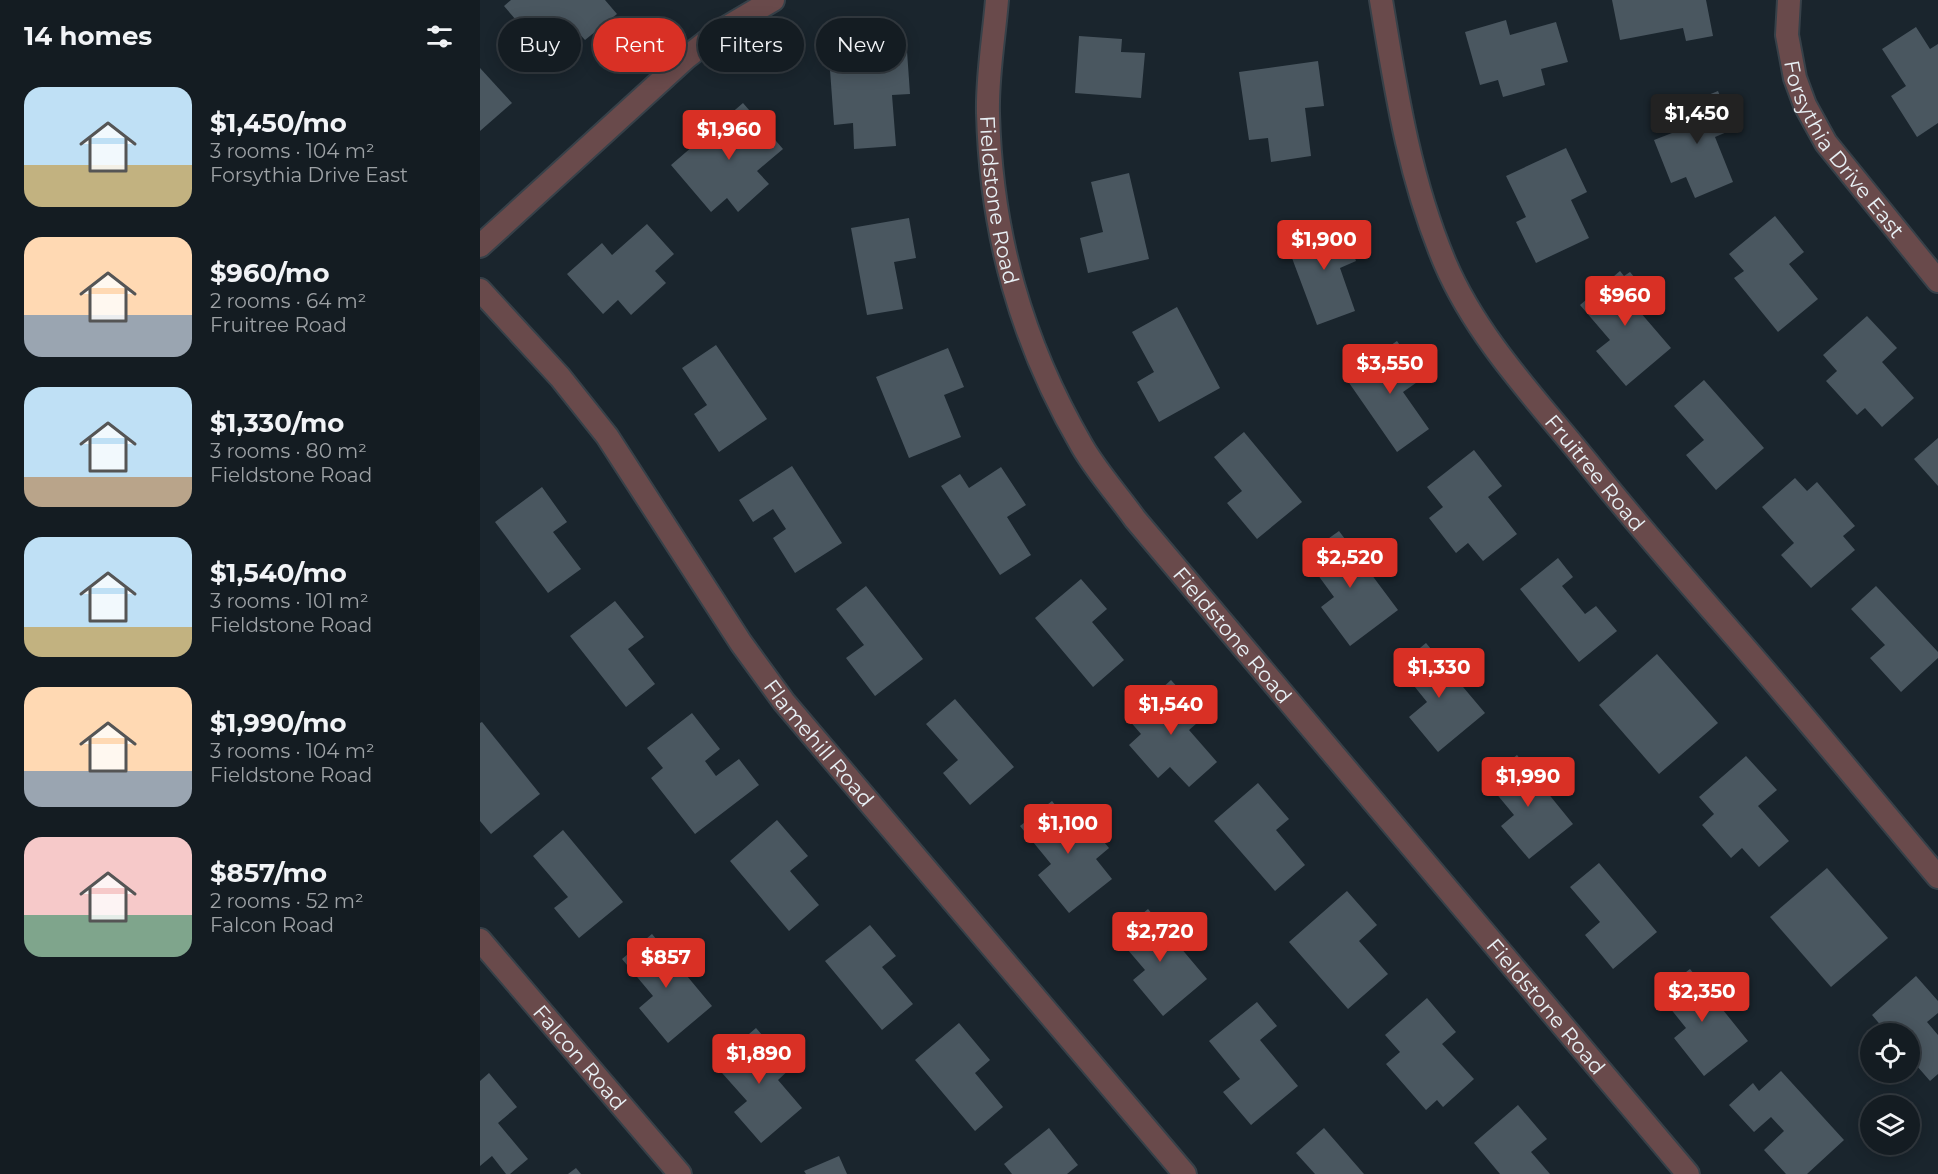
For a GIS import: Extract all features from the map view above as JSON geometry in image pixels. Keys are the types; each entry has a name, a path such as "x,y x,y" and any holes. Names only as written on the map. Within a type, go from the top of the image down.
{"street":[{"path":"480,246 687,57 719,32 773,0"},
{"name":"Fieldstone Road","path":"997,0 988,110 990,160 997,218 1010,277 1026,330 1052,391 1083,448 1135,519 1688,1174"},
{"name":"Fruitree Road","path":"1381,0 1395,88 1415,182 1446,264 1468,308 1506,362 1628,513 1748,651 1938,877"},
{"name":"Forsythia Drive East","path":"1789,0 1787,35 1795,78 1805,105 1826,143 1938,281"},
{"name":"Flamehill Road","path":"480,290 560,376 607,436 741,643 784,702 1185,1174"},
{"name":"Falcon Road","path":"480,940 680,1174"}],"building":[{"path":"511,0 605,0 617,14 612,18 593,18 593,34 585,40 581,36 581,18 514,18 504,6"},
{"path":"1612,0 1706,0 1713,36 1686,41 1683,28 1620,40"},
{"path":"1506,20 1510,35 1556,22 1568,62 1541,69 1545,85 1503,97 1498,80 1480,85 1465,32"},
{"path":"1916,27 1930,49 1938,44 1938,123 1917,137 1891,96 1906,86 1882,49"},
{"path":"1079,36 1122,39 1121,52 1145,53 1141,98 1075,93"},
{"path":"906,51 910,94 892,95 896,146 854,149 853,123 834,125 830,72 906,72"},
{"path":"1318,61 1324,106 1305,108 1311,156 1271,162 1268,138 1249,140 1239,72"},
{"path":"480,68 512,103 480,131"},
{"path":"1718,91 1734,129 1715,137 1733,182 1695,198 1686,177 1671,183 1654,140 1672,133 1664,113"},
{"path":"743,103 783,149 757,171 769,184 738,212 727,198 711,212 671,165"},
{"path":"1566,148 1587,192 1571,200 1589,238 1536,263 1516,222 1526,217 1506,176"},
{"path":"1129,173 1149,259 1088,273 1080,238 1103,232 1091,182"},
{"path":"1775,216 1804,252 1789,264 1818,299 1778,332 1734,278 1744,271 1729,254"},
{"path":"909,218 916,258 894,262 903,309 867,315 851,228"},
{"path":"1341,221 1356,261 1340,268 1355,311 1317,325 1286,242"},
{"path":"647,224 674,254 655,271 666,283 631,315 618,300 603,314 567,274 602,243 612,255"},
{"path":"1620,271 1624,276 1630,272 1653,300 1640,312 1671,348 1626,386 1596,351 1610,340 1580,305"},
{"path":"1177,307 1220,388 1159,422 1137,382 1154,372 1132,332"},
{"path":"1867,316 1897,348 1882,362 1914,398 1882,427 1865,408 1857,415 1826,381 1837,371 1823,355"},
{"path":"1397,341 1423,378 1403,392 1429,429 1397,452 1345,377"},
{"path":"716,345 767,419 719,452 694,414 707,405 682,368"},
{"path":"948,348 964,387 944,395 961,437 909,458 876,377"},
{"path":"1704,380 1764,448 1716,490 1686,455 1704,440 1674,406"},
{"path":"1244,432 1302,502 1257,539 1227,503 1242,491 1214,457"},
{"path":"1938,438 1938,486 1914,459"},
{"path":"1474,450 1502,486 1488,497 1517,534 1483,561 1468,543 1456,553 1429,518 1443,507 1427,487"},
{"path":"792,466 842,543 795,573 773,538 786,529 773,509 753,522 739,500"},
{"path":"1001,467 1026,505 1007,517 1031,555 1000,575 941,486 960,474 969,488"},
{"path":"1795,478 1807,491 1817,482 1855,526 1843,536 1855,550 1811,588 1781,555 1794,543 1762,507"},
{"path":"542,487 567,522 553,532 581,569 548,593 495,522"},
{"path":"1339,531 1398,610 1350,646 1321,607 1334,597 1304,556"},
{"path":"1558,558 1573,577 1562,586 1585,614 1596,606 1617,631 1579,662 1520,589"},
{"path":"1081,579 1107,609 1092,622 1124,660 1093,687 1035,618"},
{"path":"866,586 923,659 875,696 846,658 864,645 836,609"},
{"path":"1876,586 1938,652 1938,658 1901,692 1870,658 1885,645 1851,609"},
{"path":"615,601 644,637 628,649 655,684 626,707 570,636"},
{"path":"1426,643 1485,713 1438,752 1409,717 1427,702 1398,666"},
{"path":"1657,654 1718,723 1659,774 1599,705"},
{"path":"1171,680 1204,717 1189,730 1217,762 1189,787 1170,767 1158,778 1129,745 1141,734 1128,719"},
{"path":"955,699 1014,767 970,805 943,773 958,760 926,724"},
{"path":"692,713 720,749 705,761 716,776 739,759 759,785 695,834 651,778 663,768 647,748"},
{"path":"482,722 540,794 491,834 480,821 480,723"},
{"path":"1517,755 1573,824 1529,859 1501,826 1514,815 1485,780"},
{"path":"1746,756 1777,790 1758,806 1789,841 1759,867 1742,848 1731,858 1702,825 1714,814 1699,797"},
{"path":"1258,783 1289,819 1276,830 1305,865 1275,891 1214,821"},
{"path":"1052,801 1069,822 1080,813 1109,848 1096,859 1112,879 1069,913 1038,875 1051,864 1020,826"},
{"path":"777,820 808,856 790,871 819,905 789,931 730,861"},
{"path":"563,830 623,902 579,938 554,908 568,897 533,856"},
{"path":"1599,863 1657,932 1613,969 1585,935 1600,922 1570,887"},
{"path":"1827,868 1888,938 1831,987 1770,917"},
{"path":"1347,891 1377,925 1359,941 1388,974 1348,1009 1289,942"},
{"path":"1148,909 1207,979 1163,1016 1133,980 1145,970 1116,936"},
{"path":"870,925 896,956 882,967 913,1004 882,1030 825,961"},
{"path":"652,934 712,1006 668,1043 639,1008 653,996 622,959"},
{"path":"1690,969 1748,1041 1704,1076 1674,1038 1686,1028 1658,993"},
{"path":"1916,976 1938,1001 1938,1013 1927,1022 1938,1035 1938,1074 1930,1081 1920,1070 1920,1023 1879,1023 1872,1015"},
{"path":"1427,998 1456,1032 1442,1044 1474,1079 1443,1107 1437,1100 1426,1110 1386,1064 1400,1052 1385,1035"},
{"path":"1257,1002 1277,1026 1260,1040 1298,1086 1251,1125 1223,1092 1240,1079 1209,1041"},
{"path":"959,1023 990,1060 975,1073 1003,1107 975,1131 915,1060"},
{"path":"756,1028 791,1068 778,1080 802,1108 761,1143 734,1112 747,1101 714,1064"},
{"path":"1781,1071 1844,1140 1807,1174 1786,1174 1764,1150 1784,1131 1771,1117 1754,1132 1729,1105 1753,1083 1759,1091"},
{"path":"489,1073 517,1107 498,1123 528,1159 510,1174 506,1174 492,1156 480,1166 480,1081"},
{"path":"1518,1105 1547,1139 1531,1152 1550,1174 1500,1174 1474,1143"},
{"path":"1049,1128 1078,1165 1067,1174 1012,1174 1004,1164"},
{"path":"1324,1128 1364,1174 1315,1174 1296,1153"},
{"path":"839,1156 847,1174 806,1174 804,1171"},
{"path":"576,1168 581,1174 568,1174"}]}
